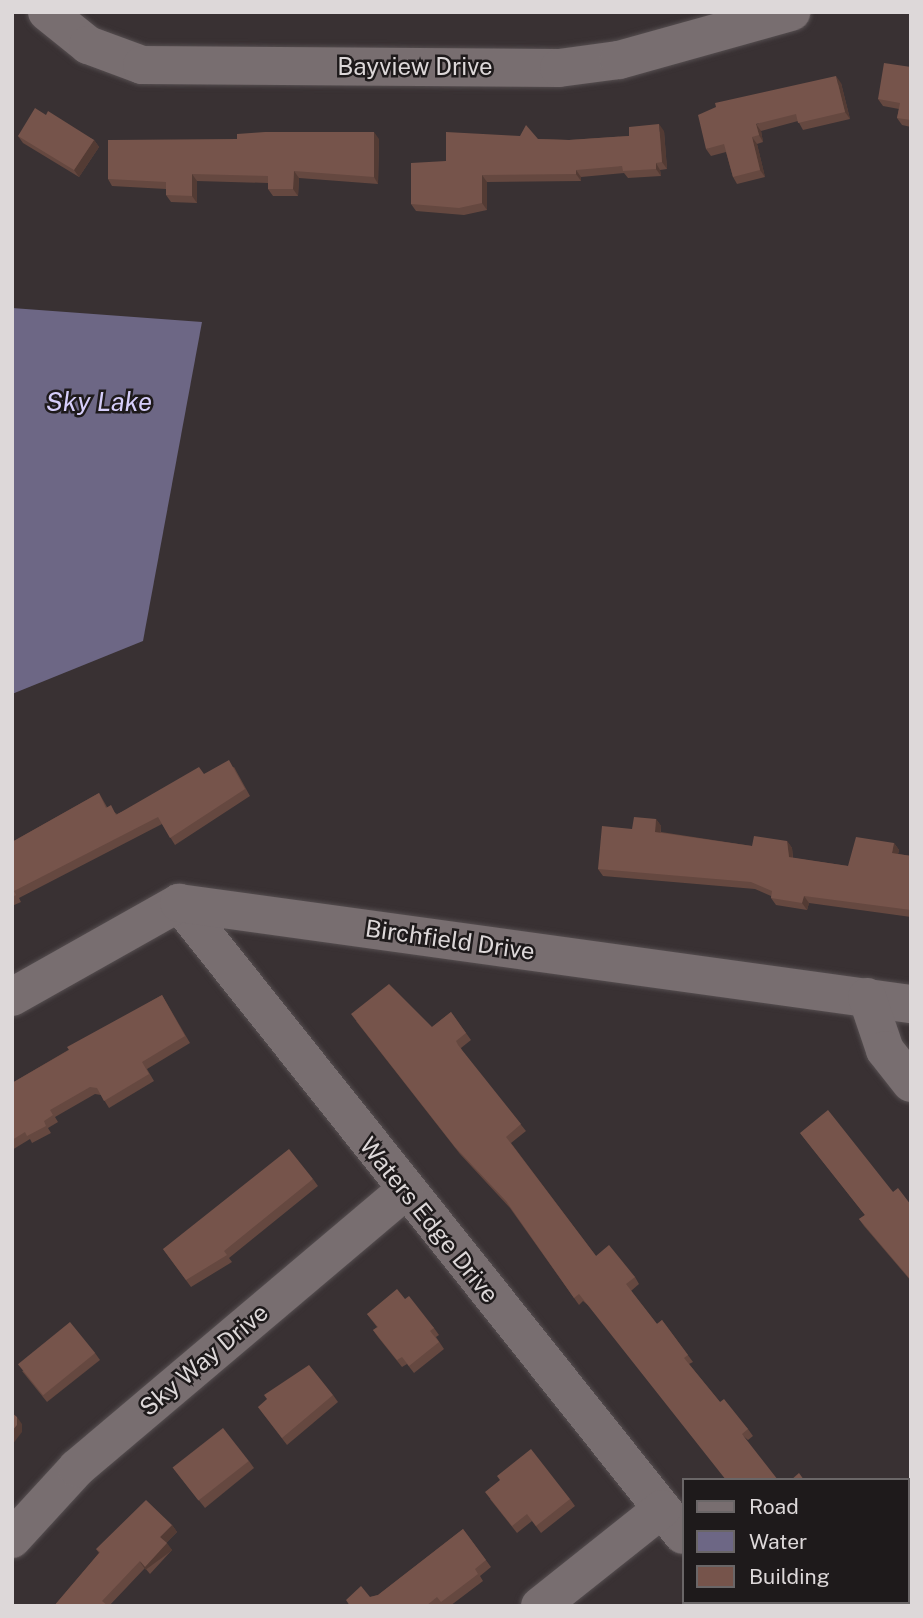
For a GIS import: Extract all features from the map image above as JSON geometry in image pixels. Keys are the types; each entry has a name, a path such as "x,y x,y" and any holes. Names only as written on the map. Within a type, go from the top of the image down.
{"street":[{"name":"Bayview Drive","path":"47,12 88,45 142,65 559,68 619,60 747,18 791,12"},
{"name":"Birchfield Drive","path":"179,902 911,1004"},
{"path":"12,997 179,902"},
{"name":"Waters Edge Drive","path":"179,902 405,1191 673,1522"},
{"path":"867,997 885,1049 911,1083"},
{"name":"Sky Way Drive","path":"12,1539 77,1468 405,1191"},
{"path":"540,1606 673,1522"}],"water":[{"name":"Sky Lake","path":"12,308 202,322 143,641 12,694"}],"building":[{"path":"884,63 911,67 911,120 897,118 900,103 878,99"},
{"path":"836,76 845,112 798,123 796,114 756,124 759,135 752,137 760,170 733,177 724,144 706,149 698,115 716,107 715,103"},
{"path":"35,108 46,115 48,111 94,140 74,170 18,136"},
{"path":"659,124 662,162 656,163 656,169 623,171 622,166 576,170 576,174 482,175 482,203 459,208 411,204 411,163 446,161 446,132 520,136 526,125 538,139 569,140 629,136 629,127"},
{"path":"374,132 374,177 294,171 293,189 268,189 268,176 192,174 192,196 166,195 166,182 108,179 108,140 237,139 237,134"},
{"path":"229,760 245,789 170,838 158,817 14,891 16,895 12,897 12,842 99,793 106,808 111,805 116,815 199,767 204,774"},
{"path":"634,817 656,819 655,832 752,846 754,836 787,841 789,857 848,866 856,837 894,843 892,853 911,856 911,910 804,896 802,903 771,898 772,891 751,882 598,869 602,826 632,829"},
{"path":"389,984 432,1027 451,1012 466,1033 456,1041 458,1045 521,1124 506,1137 596,1256 609,1245 635,1277 626,1284 657,1324 662,1320 688,1355 684,1358 720,1402 724,1399 748,1429 742,1434 776,1478 724,1478 579,1294 574,1298 506,1201 455,1147 351,1014"},
{"path":"162,995 185,1036 142,1062 149,1074 104,1101 97,1088 90,1087 50,1110 53,1115 44,1121 46,1126 27,1136 25,1132 12,1140 12,1083 69,1050 67,1047"},
{"path":"828,1110 893,1192 898,1188 911,1205 911,1280 859,1219 865,1215 800,1133"},
{"path":"289,1149 313,1179 224,1251 227,1255 186,1280 163,1249"},
{"path":"397,1289 405,1299 409,1296 434,1328 430,1331 439,1342 409,1366 402,1357 397,1360 373,1330 378,1327 367,1314"},
{"path":"70,1322 95,1353 43,1395 18,1364"},
{"path":"309,1365 333,1395 282,1438 258,1407 267,1399 264,1395"},
{"path":"12,1413 17,1417 17,1425 12,1431"},
{"path":"223,1428 249,1461 198,1500 173,1467"},
{"path":"531,1449 570,1499 536,1526 527,1514 512,1526 485,1492 500,1480 497,1476"},
{"path":"146,1500 172,1525 160,1537 167,1543 145,1567 140,1561 102,1601 108,1606 54,1606 100,1552 96,1549"},
{"path":"463,1529 486,1560 475,1569 478,1574 441,1602 437,1597 426,1606 350,1606 346,1600 361,1586 370,1597 378,1595"},
{"path":"829,1604 869,1604 869,1606"}]}
